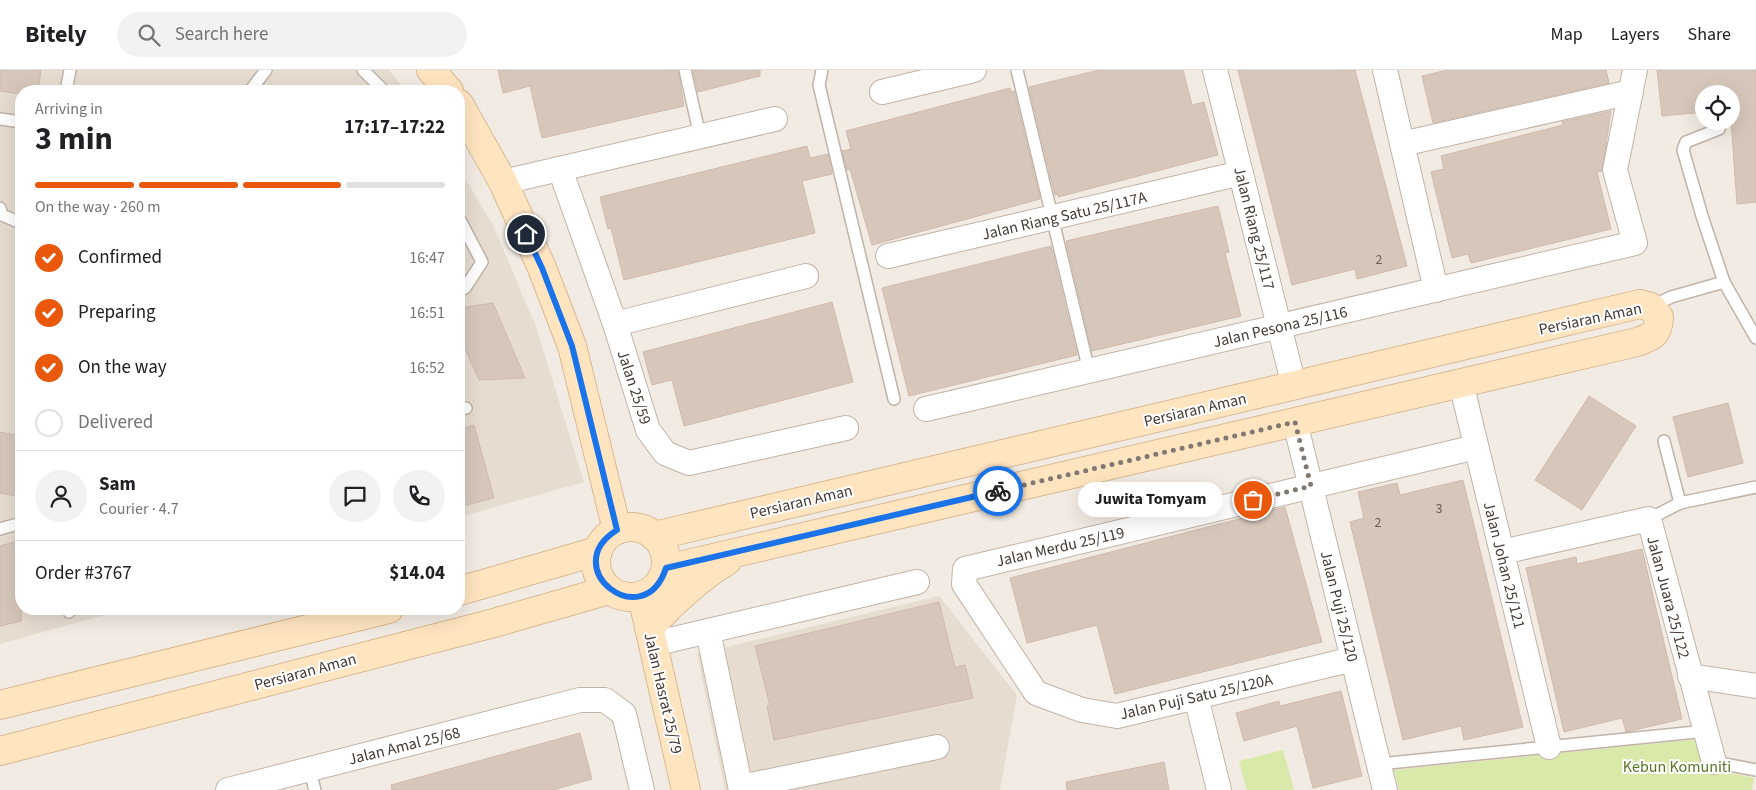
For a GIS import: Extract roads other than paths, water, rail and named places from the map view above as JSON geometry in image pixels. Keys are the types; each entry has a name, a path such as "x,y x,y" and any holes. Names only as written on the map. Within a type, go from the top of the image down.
{"street":[{"path":"431,70 444,85"},
{"path":"882,92 974,70"},
{"name":"Jalan Riang 25/117","path":"1215,70 1294,386"},
{"path":"1385,70 1436,290"},
{"path":"1402,144 1633,81"},
{"name":"Jalan Pesona 25/116","path":"926,409 1635,243 1615,170 1633,81"},
{"path":"465,115 503,182 542,268 572,346 617,530"},
{"path":"503,182 775,119"},
{"name":"Jalan 25/59","path":"560,169 615,324 648,430 665,453 689,463 846,428"},
{"name":"Jalan Riang Satu 25/117A","path":"888,256 1241,173"},
{"path":"615,324 806,276"},
{"name":"Persiaran Aman","path":"654,536 1640,304 1651,307 1659,317 1658,329 1652,336 1637,342 666,568"},
{"name":"Jalan Johan 25/121","path":"1460,383 1549,747"},
{"name":"Jalan Puji 25/120","path":"1295,422 1385,790"},
{"path":"1091,433 1100,467"},
{"name":"Jalan Merdu 25/119","path":"965,569 1476,447"},
{"path":"558,562 580,543 599,517 609,497"},
{"name":"Jalan Juara 25/122","path":"1502,552 1649,519 1714,762"},
{"path":"626,528 646,530 662,545 666,556 666,568 663,578 658,586 642,596 630,598 619,596 609,590 597,572 598,550 602,542 617,530 626,528"},
{"path":"465,591 598,550"},
{"path":"651,636 679,596 705,574 741,552"},
{"name":"Jalan Puji Satu 25/120A","path":"965,569 964,584 1036,693 1082,710 1117,716 1353,659"},
{"path":"651,636 708,631 917,582"},
{"name":"Persiaran Aman","path":"0,751 609,590"},
{"path":"465,595 478,599 484,605 486,613 467,629"},
{"name":"Jalan Hasrat 25/79","path":"642,596 686,790"},
{"path":"0,705 364,615"},
{"path":"708,631 741,788 937,747"},
{"path":"1690,676 1756,686"},
{"path":"1196,697 1219,790"},
{"name":"Jalan Amal 25/68","path":"228,790 312,780 580,700 605,700 624,714 642,790"}],"lane":[{"path":"67,85 70,70"},
{"path":"255,85 266,70"},
{"path":"363,70 378,85"},
{"path":"685,70 700,136"},
{"path":"822,70 819,85 894,399"},
{"path":"1017,70 1089,371"},
{"path":"0,119 15,121"},
{"path":"1716,130 1686,142 1682,150 1724,282 1756,338"},
{"path":"0,208 2,215 15,220"},
{"path":"465,229 482,262 465,288"},
{"path":"1651,307 1671,297 1724,282"},
{"path":"1664,440 1680,503"},
{"path":"1649,519 1680,503 1756,487"},
{"path":"0,529 15,525"},
{"path":"1379,764 1706,731"},
{"path":"1714,762 1756,770"}],"place":[{"name":"Juwita Tomyam","path":"1253,500"}],"park label":[{"name":"Kebun Komuniti","path":"1677,766"}]}
